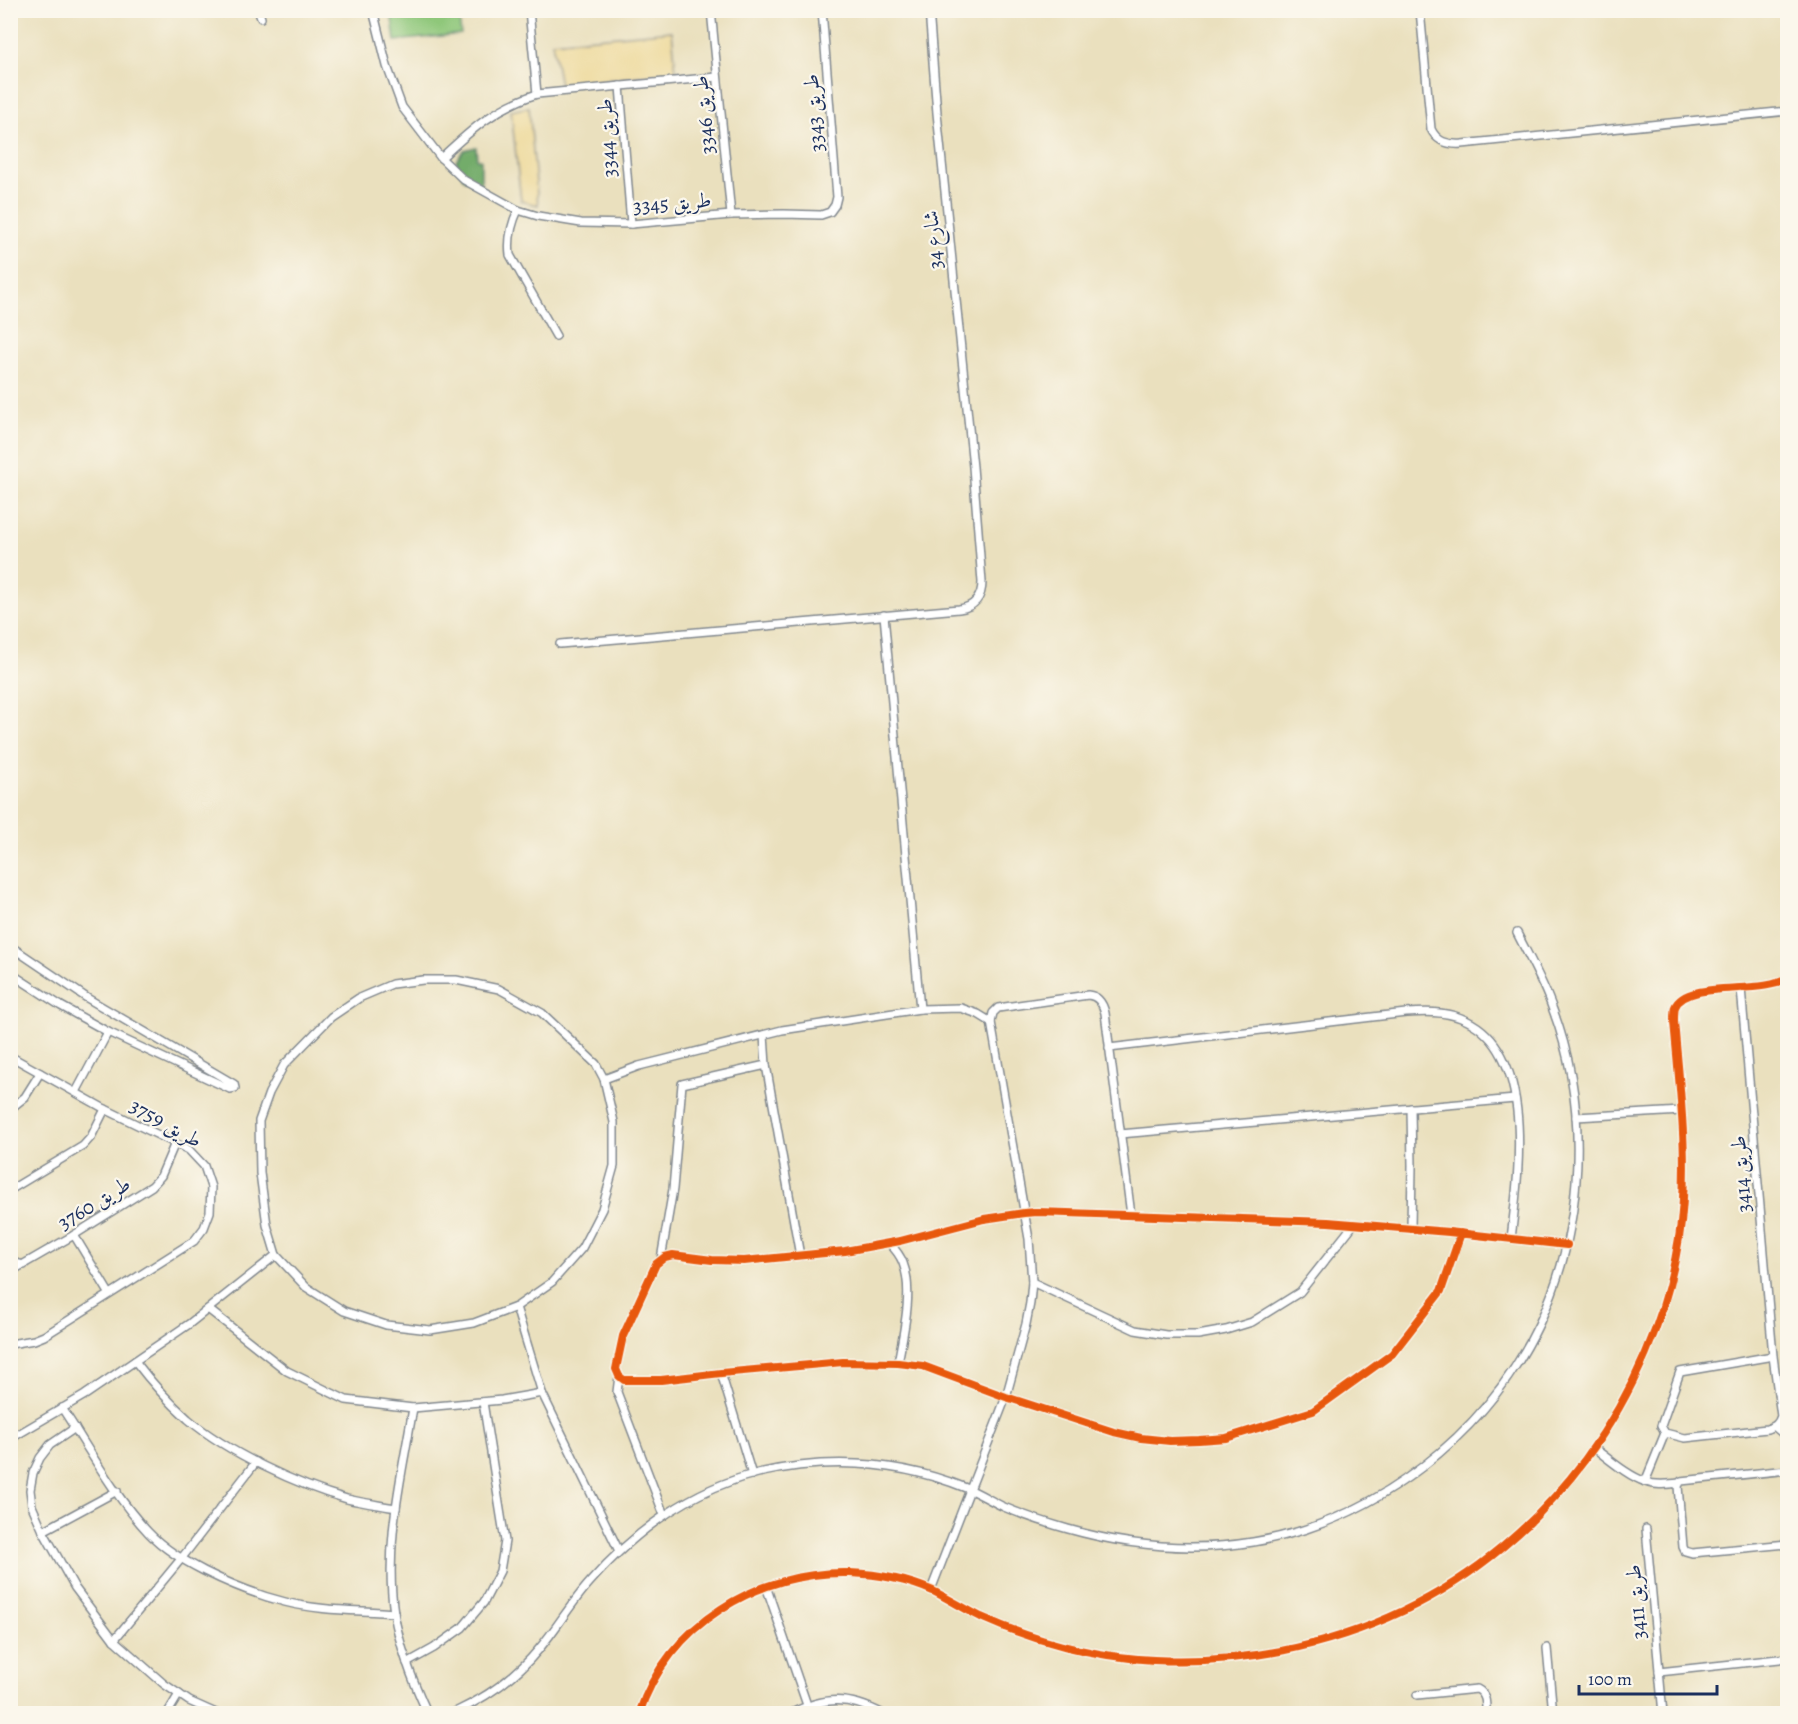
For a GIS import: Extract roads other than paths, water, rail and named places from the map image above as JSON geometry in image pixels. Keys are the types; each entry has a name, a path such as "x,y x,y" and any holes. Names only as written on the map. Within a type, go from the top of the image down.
{"street":[{"path":"258,10 261,18"},
{"name":"طريق 3345","path":"373,10 387,66 402,107 441,158 464,180 518,210 581,223 631,224 731,215 821,215 830,212"},
{"path":"529,10 537,94"},
{"name":"طريق 3346","path":"711,10 731,215"},
{"name":"طريق 3343","path":"822,10 837,197 835,206 830,212"},
{"name":"شارع 34","path":"884,615 966,608 973,605 980,597 982,590 973,467 937,113 929,10"},
{"path":"1420,10 1431,129 1436,138 1447,143 1462,144 1788,111"},
{"name":"طريق 3344","path":"441,158 475,126 495,112 518,100 537,94 717,77"},
{"name":"طريق 3344","path":"620,86 631,224"},
{"path":"518,210 510,234 510,255 556,336"},
{"path":"560,644 884,615 920,1009"},
{"path":"451,1713 471,1704 507,1681 538,1651 589,1582 619,1551 664,1515 692,1498 752,1475 816,1464 862,1463 899,1468 935,1477 970,1490 1047,1523 1143,1544 1186,1547 1230,1545 1271,1539 1328,1521 1363,1504 1416,1471 1449,1444 1481,1412 1511,1373 1546,1310 1566,1245 1576,1178 1576,1117 1571,1076 1557,1022 1545,989 1517,933"},
{"path":"10,946 87,999 234,1084 235,1088 230,1089 108,1032 61,1006 10,973"},
{"path":"639,1713 657,1672 682,1639 697,1625 723,1606 766,1586 807,1576 849,1573 891,1578 931,1590 982,1618 1037,1638 1092,1652 1152,1660 1221,1660 1276,1653 1342,1636 1403,1611 1457,1580 1517,1534 1557,1494 1594,1448 1623,1402 1645,1356 1665,1300 1679,1238 1684,1177 1675,1007 1683,997 1698,992 1773,985 1788,978"},
{"path":"423,980 456,980 499,989 542,1013 596,1064 604,1079 614,1122 614,1166 602,1209 582,1248 552,1282 516,1307 474,1323 430,1330 386,1325 344,1311 306,1287 276,1255 267,1225 260,1173 259,1120 269,1093 284,1065 331,1017 359,998 392,984 423,980"},
{"name":"طريق 3414","path":"1741,988 1773,1356 1781,1416 1775,1427"},
{"path":"931,1590 1006,1396 1026,1324 1032,1282 1029,1239 992,1022 993,1013 1002,1006 1093,995 1100,1000 1104,1008 1131,1215"},
{"path":"604,1079 639,1066 782,1030 920,1009 961,1008 992,1022"},
{"path":"1109,1048 1407,1013 1438,1013 1468,1021 1491,1039 1497,1047 1506,1064 1515,1099 1520,1157 1511,1239"},
{"path":"76,1092 108,1032"},
{"path":"764,1035 766,1065 800,1256"},
{"name":"طريق 3759","path":"10,1056 105,1109 195,1155 207,1173 212,1195 208,1221 200,1234 188,1246 109,1293 44,1336 10,1344"},
{"path":"661,1259 673,1189 682,1084 766,1065"},
{"path":"10,1109 25,1097 40,1073"},
{"path":"1120,1134 1515,1099"},
{"path":"1411,1108 1413,1166 1411,1228"},
{"path":"10,1190 83,1146 91,1137 105,1109"},
{"path":"1576,1117 1682,1112"},
{"name":"طريق 3760","path":"10,1272 156,1183 175,1143"},
{"path":"664,1515 616,1392 619,1376 616,1365 623,1336 656,1264 661,1259 673,1255 744,1261 800,1256 889,1243 984,1219 1024,1213 1354,1224 1566,1245"},
{"path":"1032,1282 1135,1330 1166,1335 1198,1335 1226,1330 1252,1322 1300,1292 1354,1224"},
{"path":"619,1376 628,1381 660,1380 843,1362 898,1363 923,1366 1114,1432 1170,1441 1226,1438 1313,1411 1392,1354 1441,1291 1461,1233"},
{"path":"74,1235 109,1293"},
{"path":"889,1243 903,1261 908,1280 898,1363"},
{"path":"10,1439 135,1361 208,1309 276,1255"},
{"path":"10,1262 24,1265"},
{"path":"516,1307 542,1393 619,1551"},
{"path":"208,1309 287,1371 346,1400 413,1408 483,1402 542,1393"},
{"path":"1773,1356 1680,1372 1661,1426 1665,1432 1685,1438 1775,1427 1788,1438"},
{"path":"135,1361 160,1392 189,1419 221,1443 300,1484 347,1499 396,1508"},
{"path":"721,1373 752,1475"},
{"path":"407,1664 462,1628 484,1602 500,1571 505,1541 483,1402"},
{"path":"62,1408 117,1491 147,1531 161,1545 181,1559 250,1592 287,1603 394,1613"},
{"path":"413,1408 396,1508 391,1577 394,1613 407,1664 428,1713"},
{"path":"75,1428 50,1445 40,1458 33,1473 30,1490 32,1506 43,1531 75,1588 114,1640 164,1684 189,1701 218,1713"},
{"path":"1646,1482 1665,1432"},
{"path":"1594,1448 1636,1478 1657,1485 1788,1470"},
{"path":"114,1640 181,1559 256,1462"},
{"path":"1679,1483 1685,1551 1692,1553 1788,1544"},
{"path":"43,1531 117,1491"},
{"name":"طريق 3411","path":"1646,1529 1663,1713"},
{"path":"766,1586 807,1705"},
{"path":"1546,1648 1553,1713"},
{"path":"1659,1672 1788,1658"},
{"path":"1417,1695 1477,1689 1485,1698 1486,1713"},
{"path":"167,1713 179,1694"},
{"path":"790,1713 826,1700 846,1700 866,1705 883,1713"}]}
